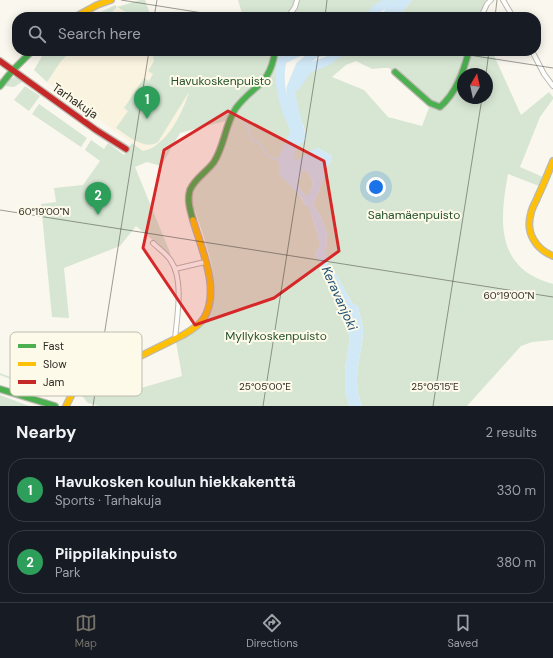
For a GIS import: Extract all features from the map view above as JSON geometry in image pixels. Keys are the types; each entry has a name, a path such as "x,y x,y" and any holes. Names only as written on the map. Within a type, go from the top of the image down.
{"street":[{"path":"84,12 104,1 111,0"},
{"path":"484,12 491,0"},
{"path":"503,0 510,12"},
{"path":"291,12 296,2"},
{"path":"0,86 12,70 27,56"},
{"path":"142,355 184,335 195,327 207,313 210,305 210,292 205,262 191,213 189,196 191,188 196,179 217,158 226,128 233,113 268,76 273,65 274,56"},
{"path":"394,72 430,103 440,107 449,98 459,83 467,56"},
{"path":"535,56 553,86"},
{"name":"Tarhakuja","path":"0,61 126,149"},
{"path":"553,161 530,215 529,226 531,236 540,250 553,256"},
{"path":"153,243 171,261 175,269 178,290 175,339"},
{"path":"175,269 205,262"},
{"path":"0,389 10,392"},
{"path":"23,396 55,406"},
{"path":"66,406 71,396"}],"highlighted area":[{"path":"228,111 324,161 339,251 274,298 195,325 143,248 164,150"}],"shaded area":[{"path":"117,7 126,12 112,12"},
{"path":"66,56 153,56 154,61 192,88 175,124 166,136 155,146 143,151 47,82"}],"green space":[{"path":"140,0 145,0 149,12 126,12 117,7"},
{"path":"238,0 393,0 374,12 242,12"},
{"path":"412,0 486,0 480,12 402,12"},
{"path":"115,5 117,7 112,12 101,12"},
{"path":"42,56 66,56 47,82 34,70"},
{"name":"Myllykoskenpuisto","path":"153,56 290,56 282,60 280,70 280,87 294,131 279,169 297,192 305,206 308,206 310,209 320,244 315,255 321,264 323,272 330,279 344,310 342,317 350,337 345,370 345,391 349,406 99,406 88,403 82,396 142,396 142,388 182,376 176,342 197,329 207,317 213,304 213,272 195,210 192,210 190,200 194,185 211,169 227,125 225,121 180,133 161,166 147,162 135,167 171,255 136,226 120,246 64,268 69,318 52,317 41,204 56,202 54,188 83,185 100,161 85,150 91,140 104,149 108,143 124,155 132,143 143,151 154,147 172,129 184,107 189,92 158,142 147,145 141,143 130,138 116,128 128,111 124,108 144,78 149,81 153,74 148,71 154,61"},
{"name":"Sahamäenpuisto","path":"334,56 494,56 521,115 549,92 553,97 540,117 520,167 543,177 539,186 508,174 503,209 503,226 511,255 521,267 534,277 553,284 553,340 532,342 521,346 467,406 362,406 357,387 363,333 358,306 352,303 338,278 327,263 327,233 320,215 313,205 322,183 324,170 332,160 332,156 318,148 292,163 294,160 294,149 306,139 294,92 307,70 329,60","holes":["356,61 372,69 389,68 430,105 422,126 388,117 364,90 332,77 346,65"]},
{"path":"15,77 23,80 22,82 14,87 5,86 9,79"},
{"path":"25,86 40,96 29,111 14,100"},
{"path":"39,104 87,138 81,147 32,114"},
{"path":"305,170 312,179 313,185 308,196 304,194 296,182 300,179 301,172"},
{"path":"0,373 10,377 10,379 0,375"},
{"path":"0,395 29,406 0,406"}],"water":[{"path":"393,0 412,0 402,12 393,12 386,3"},
{"path":"318,148 332,156 332,160 324,170 322,183 313,205 320,215 327,233 327,263 338,278 352,303 358,306 363,333 357,387 362,406 349,406 345,391 345,370 350,337 342,317 344,310 330,279 323,272 321,264 315,255 319,244 311,214 308,206 305,206 302,198 280,175 279,169 282,161 289,158 292,162","holes":["305,170 312,179 313,185 308,195 304,194 296,182 300,179 301,172"]}],"waterway":[{"name":"Keravanjoki","path":"390,12 404,0"},
{"path":"374,12 386,3 392,12"},
{"path":"290,56 282,60 280,80 287,112 293,124 294,132 282,161 289,158 291,161"},
{"name":"Keravanjoki","path":"288,169 291,147 300,139 301,136 291,96 291,88 300,66 312,56"},
{"path":"296,86 307,70 329,60 334,56"},
{"path":"244,118 252,140 259,143 268,156 282,162"}],"traffic: fast":[{"path":"0,86 27,56"},
{"path":"193,220 189,201 190,190 195,182 214,162 221,149 232,114 243,100 265,78 273,63 274,56"},
{"path":"395,72 430,103 440,107 455,88 462,74 467,56"},
{"path":"0,389 10,392"},
{"path":"23,396 55,406"}],"traffic: slow":[{"path":"84,12 111,0"},
{"path":"553,161 532,209 530,220 533,239 537,245 553,256"},
{"path":"142,355 183,335 197,326 204,318 209,307 211,295 208,269 193,220"},
{"path":"66,406 71,396"}],"traffic: jam":[{"path":"0,61 96,130 126,149"}],"place":[{"name":"Havukosken koulun hiekkakenttä","path":"147,119"},
{"name":"Piippilakinpuisto","path":"98,215"}],"park label":[{"name":"Havukoskenpuisto","path":"221,81"}]}
